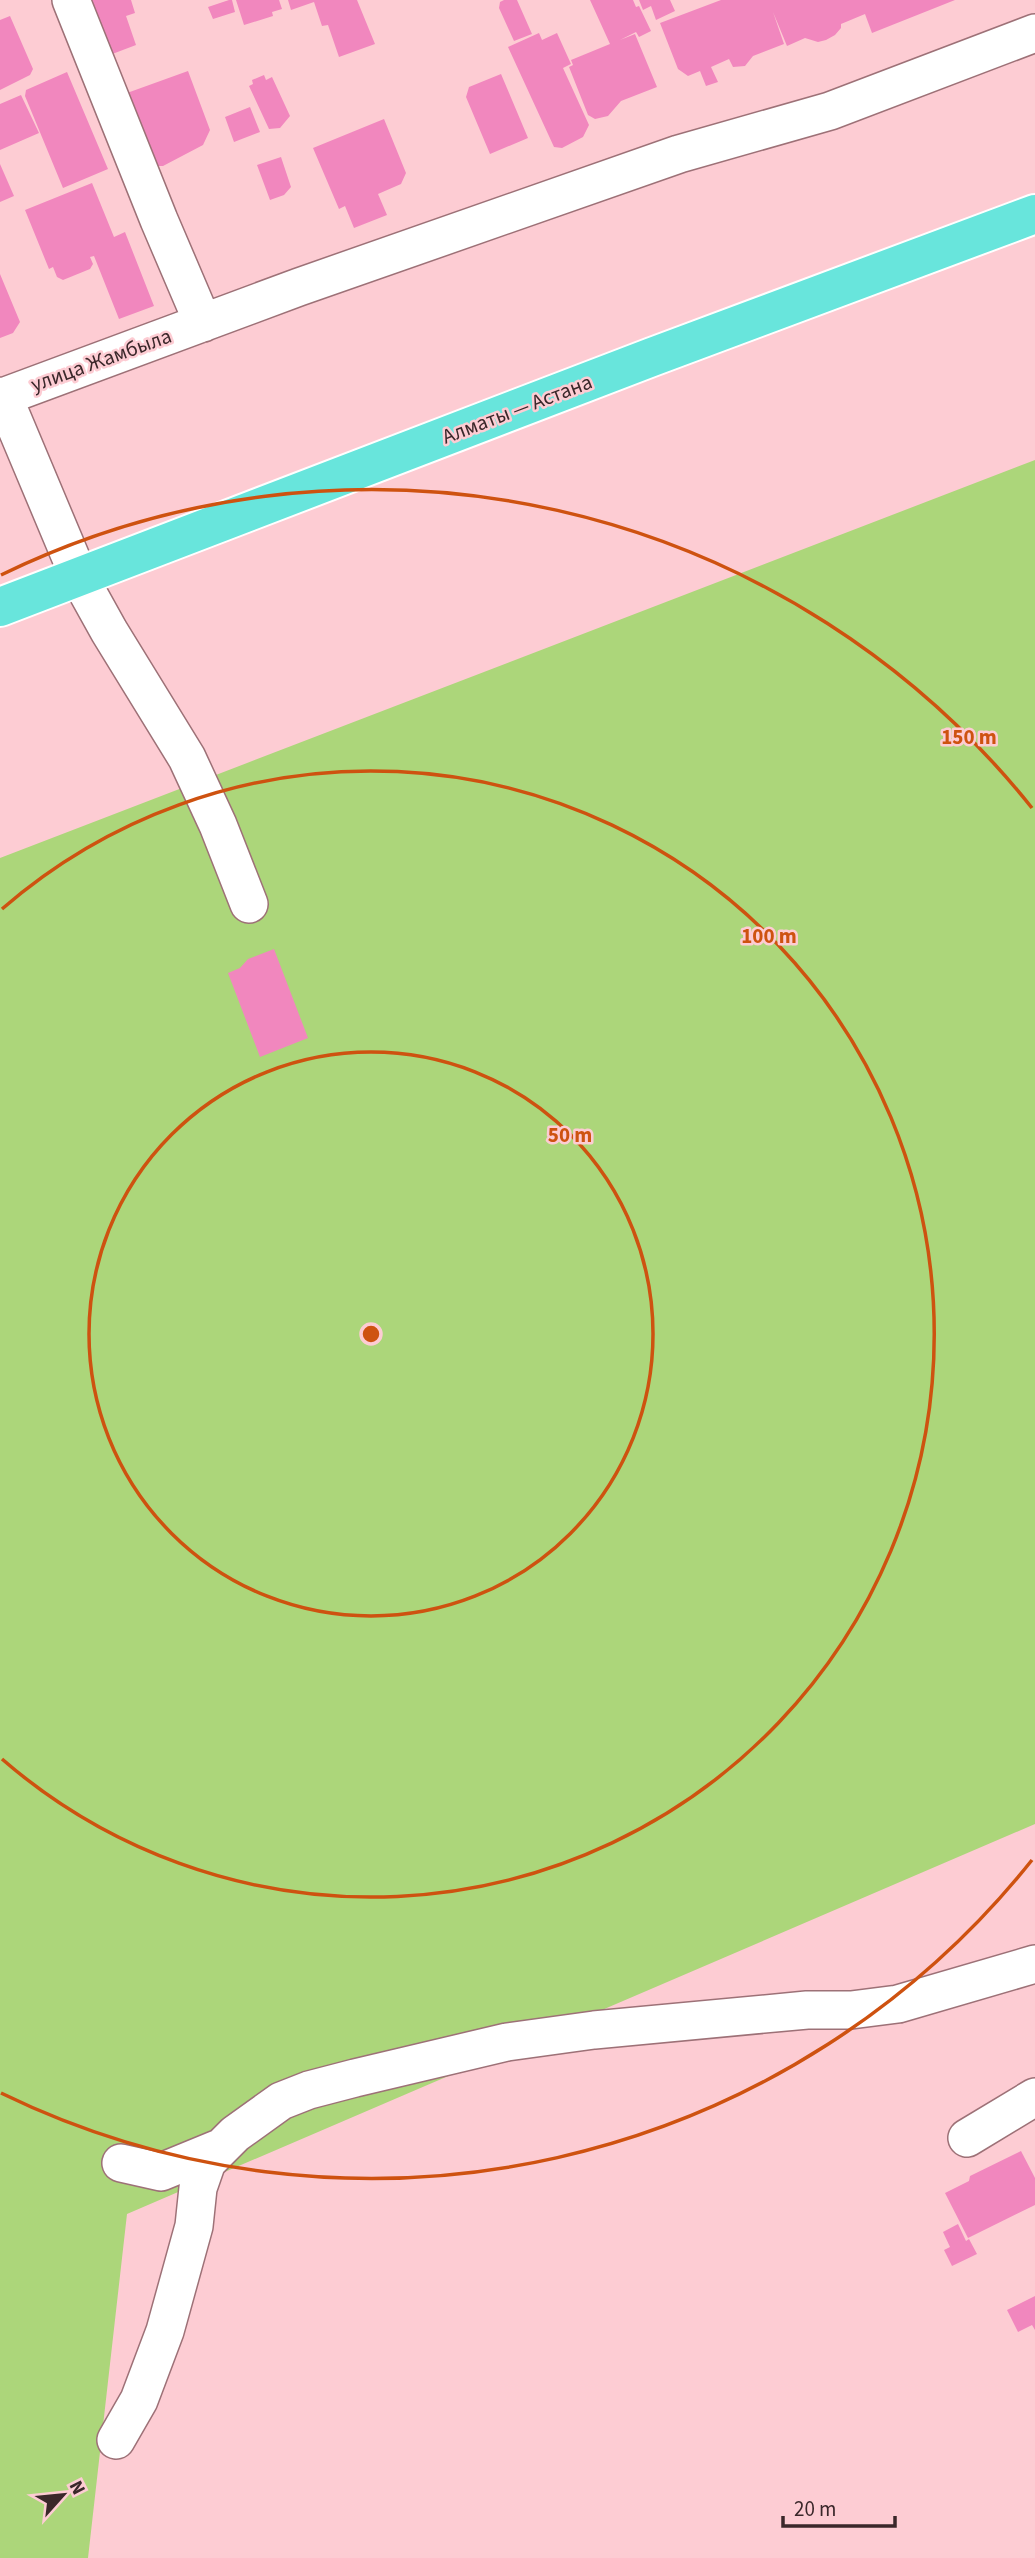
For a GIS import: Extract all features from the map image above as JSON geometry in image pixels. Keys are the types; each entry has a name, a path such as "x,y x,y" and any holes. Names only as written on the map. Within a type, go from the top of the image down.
{"highway":[{"name":"Алматы — Астана","path":"0,607 652,357 1035,214"}],"street":[{"path":"71,0 203,323"},
{"name":"улица Жамбыла","path":"2,397 679,154 831,111 1035,33"},
{"path":"2,397 79,577 187,758 218,825 249,904"},
{"path":"116,2440 139,2400 165,2331 194,2226 198,2188 207,2162 234,2133 281,2101 309,2090 507,2042 594,2030 898,2004 1035,1964"},
{"path":"967,2138 1035,2097"},
{"path":"121,2163 161,2172 217,2149"}],"green space":[{"path":"1035,460 1035,1824 127,2214 88,2558 0,2558 0,858"}],"building":[{"path":"87,0 131,0 135,13 126,16 136,45 107,56"},
{"path":"232,0 235,12 213,19 208,7"},
{"path":"236,0 279,0 282,9 272,12 273,16 244,25"},
{"path":"288,0 357,0 375,44 339,57 328,25 322,26 314,2 291,10"},
{"path":"517,0 532,34 514,41 499,8 500,2"},
{"path":"590,0 633,0 636,7 639,6 651,31 639,37 636,32 620,40 635,34 657,87 621,101 608,116 595,119 588,115 569,67 573,65 571,60 610,44"},
{"path":"639,0 670,0 675,11 656,20 651,6 643,10"},
{"path":"721,0 955,0 872,33 865,14 841,24 835,35 826,40 818,42 805,38 787,46 773,12 784,44 753,56 745,66 733,67 729,59 711,67 718,82 706,86 700,71 688,76 678,69 660,23"},
{"path":"10,16 33,69 30,75 0,90 0,20"},
{"path":"539,33 542,40 557,33 571,64 563,68 589,125 583,137 562,148 554,147 508,47"},
{"path":"188,71 210,130 203,145 163,166 153,166 127,93"},
{"path":"67,72 108,169 63,188 25,96 26,90"},
{"path":"501,74 528,138 490,154 466,97 469,87"},
{"path":"264,75 266,80 272,77 290,116 280,128 269,129 249,86 253,84 252,80"},
{"path":"21,95 39,133 0,150 0,104"},
{"path":"250,107 260,132 234,142 225,117"},
{"path":"384,119 406,173 401,184 378,194 387,215 354,228 345,206 339,209 313,148"},
{"path":"281,157 291,187 284,195 270,200 257,165"},
{"path":"0,164 14,196 0,202"},
{"path":"92,183 114,237 125,232 154,306 119,319 94,256 90,257 93,264 90,269 63,280 57,277 53,267 49,269 25,210"},
{"path":"0,274 20,322 13,333 0,338"},
{"path":"274,949 308,1038 260,1057 228,973 240,968 248,959"},
{"path":"1021,2151 1035,2178 1035,2205 968,2238 945,2193 969,2181 970,2176"},
{"path":"958,2224 966,2241 969,2239 977,2254 952,2266 944,2250 950,2247 943,2232"},
{"path":"1035,2296 1035,2330 1032,2325 1018,2332 1007,2310"}]}
